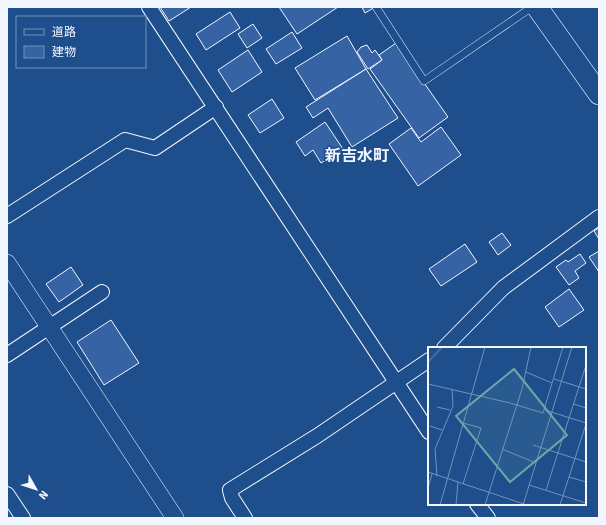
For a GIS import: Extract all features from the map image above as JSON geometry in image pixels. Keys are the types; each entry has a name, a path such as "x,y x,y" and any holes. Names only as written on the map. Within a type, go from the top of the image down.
{"main road":[{"path":"537,7 599,94"}],"street":[{"path":"150,7 428,430"},
{"path":"7,216 125,140 155,148 216,107"},
{"path":"445,347 503,288 599,217"},
{"path":"7,263 175,518"},
{"path":"7,355 102,292"},
{"path":"241,517 230,490 317,436 428,361"},
{"path":"7,494 23,518"},
{"path":"478,505 488,518"}],"lane":[{"path":"376,7 424,81 532,7"}],"building":[{"path":"160,7 191,7 169,21"},
{"path":"279,7 338,7 297,34"},
{"path":"362,7 375,7 365,13"},
{"path":"230,12 240,28 206,50 196,34"},
{"path":"253,24 262,38 247,48 238,34"},
{"path":"292,32 302,48 276,64 266,49"},
{"path":"347,36 366,69 315,100 295,68"},
{"path":"396,43 448,117 419,138 370,69 382,60 379,55"},
{"path":"367,45 372,53 375,50 382,60 368,69 357,52 361,47"},
{"path":"248,50 262,72 232,92 218,70"},
{"path":"366,69 398,118 352,147 328,108 313,118 306,107"},
{"path":"272,99 284,118 260,133 248,115"},
{"path":"325,122 343,149 321,163 313,150 305,156 296,142"},
{"path":"441,127 461,155 418,186 389,144 411,128 421,142"},
{"path":"599,228 599,239 594,231"},
{"path":"502,233 511,245 498,255 489,242"},
{"path":"465,244 477,262 441,286 429,269"},
{"path":"599,251 599,272 589,257"},
{"path":"580,254 586,263 575,271 579,278 569,285 556,267 566,260 568,262"},
{"path":"71,267 83,285 59,302 46,284"},
{"path":"569,289 584,310 559,327 545,307"},
{"path":"111,320 139,363 104,385 77,342"}],"district":[{"name":"新吉水町","path":"357,156"}]}
